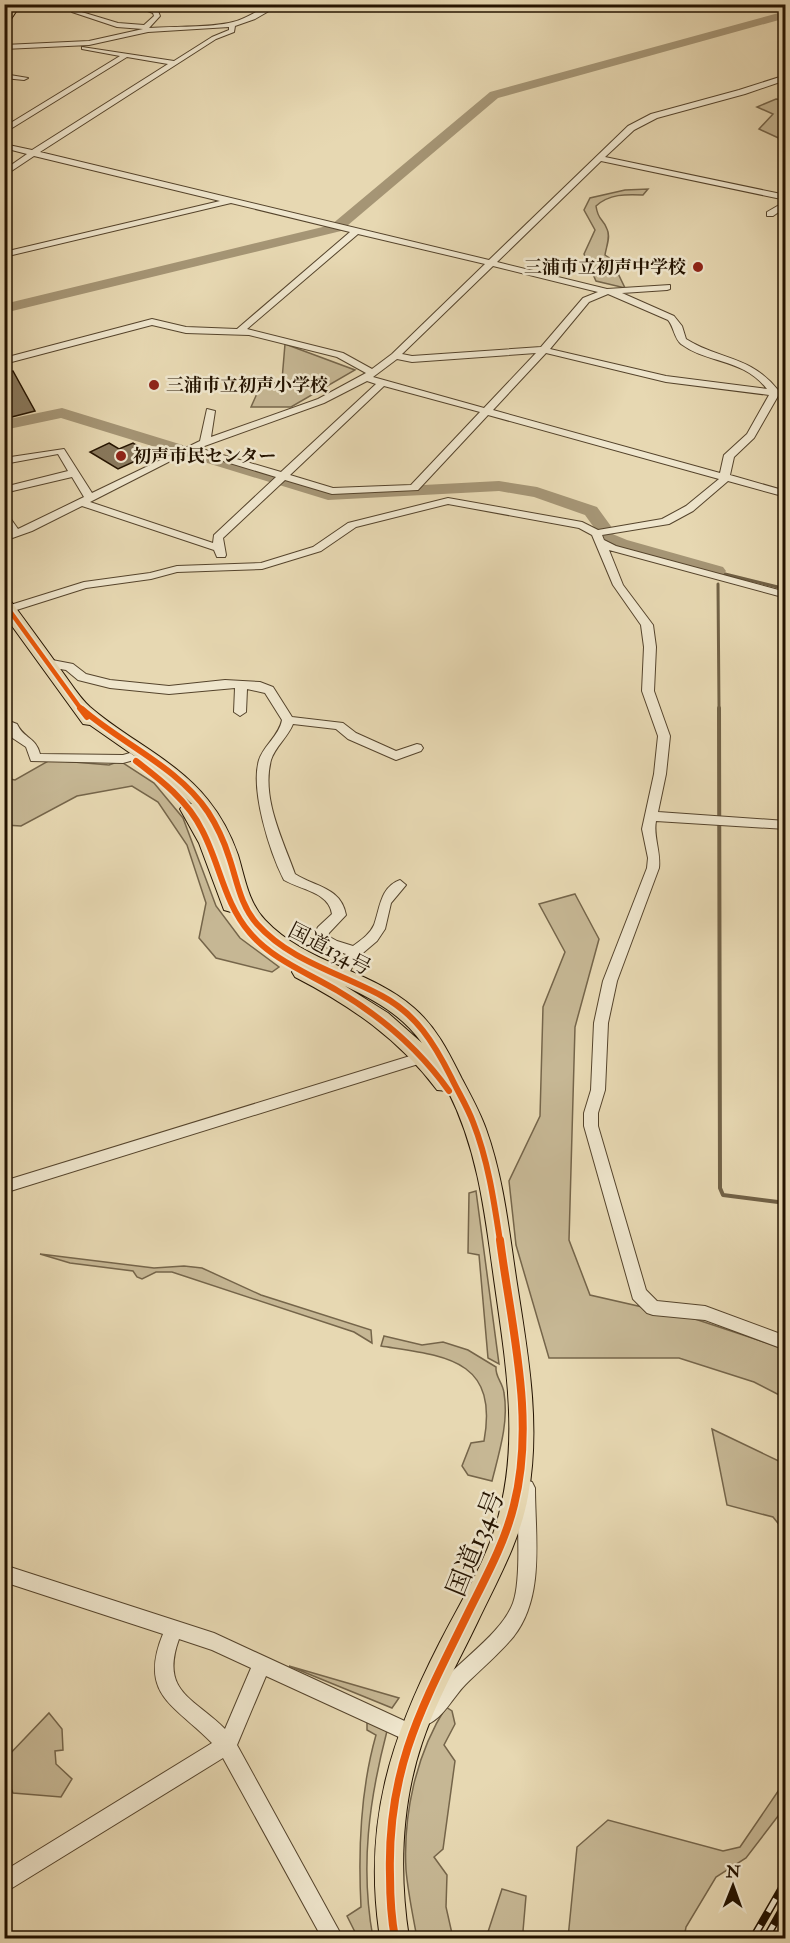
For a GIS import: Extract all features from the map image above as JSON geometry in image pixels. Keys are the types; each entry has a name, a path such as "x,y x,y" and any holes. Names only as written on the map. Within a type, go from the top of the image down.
{"highway":[{"path":"4,23 16,4"},
{"name":"国道134号","path":"6,608 90,721 130,757 159,779 193,814 208,843 233,911 253,935 295,968 360,1004 401,1034 423,1057 451,1094 483,1151"},
{"name":"国道134号","path":"82,709 109,732 170,773 192,792 206,810 224,842 243,906 259,926 290,952 349,978 403,1008 422,1029 447,1070 471,1117 483,1151 493,1198 519,1371 524,1439 521,1475 505,1535 431,1689 412,1734 396,1787 391,1821 390,1884 395,1938"},
{"path":"401,1034 387,1017 344,987 349,978 400,1015 426,1046 423,1057 437,1061 447,1070"}],"street":[{"path":"4,47 103,41 147,28 157,16 156,12 132,4"},
{"path":"75,12 117,25 147,28 232,25 253,18 278,4"},
{"path":"253,6 269,10"},
{"path":"4,174 33,153 214,38 232,31 232,25"},
{"path":"82,43 81,48 175,63"},
{"path":"4,131 126,55"},
{"path":"4,76 24,78"},
{"path":"4,538 184,450 305,408 370,375 395,356 631,128 644,120 786,77"},
{"path":"4,146 608,291 640,302 671,318 678,326 682,340 691,346 741,364 780,392"},
{"path":"599,158 786,200"},
{"path":"770,214 786,200"},
{"path":"4,255 231,201"},
{"path":"240,331 356,231"},
{"path":"184,450 280,479 333,498 415,491 484,412 544,350 586,300 608,291 667,287"},
{"path":"4,361 82,343 147,323 158,323 186,330 240,331 340,355 382,383 786,494"},
{"path":"395,356 412,359 544,350 666,380 780,392"},
{"path":"222,566 218,537 382,383"},
{"path":"599,538 676,518 711,492 725,478 725,460 733,450 750,437 780,392"},
{"path":"205,441 210,411"},
{"path":"4,461 56,450 61,451 74,473 85,500 219,548"},
{"path":"4,490 74,473"},
{"path":"415,491 418,508"},
{"path":"6,608 84,585 151,576 177,569 222,566 254,567 317,549 352,525 438,503 457,501 582,525 612,548 786,595"},
{"path":"4,517 16,534"},
{"path":"599,538 618,585 647,625 650,647 648,691 664,736 660,774 648,829 654,858 653,868 605,999 601,1023 598,1090 591,1113 591,1126 639,1294 653,1308 705,1313 786,1343"},
{"path":"47,663 69,667 82,677 110,684 170,690 241,684 260,686 269,690 288,720 265,759 262,793 289,877 324,892 334,899 339,907 339,915 323,930 321,935 324,940 356,952"},
{"path":"240,712 241,684"},
{"path":"288,720 339,726 352,736 396,756 417,748"},
{"path":"4,723 13,727 15,734 32,745 35,758 123,759 130,757"},
{"path":"651,816 786,825"},
{"path":"349,978 343,968 372,938 380,926 385,902 400,885"},
{"path":"4,1187 423,1057"},
{"path":"4,1573 214,1642 412,1734 448,1689 508,1629 522,1605 526,1579 526,1516 525,1486 521,1475"},
{"path":"174,1628 164,1659 163,1673 166,1682 177,1697 226,1745 333,1938"},
{"path":"4,1883 226,1745 233,1734 262,1663"}],"shaded area":[{"path":"776,99 785,100 785,141 759,129 773,114 757,107"},
{"path":"648,189 643,195 612,197 596,206 608,232 605,255 611,259 625,288 596,281 584,254 595,230 584,210 590,198 625,190"},
{"path":"285,344 355,370 291,407 251,407 259,389 282,380"},
{"path":"50,760 109,765 120,761 154,783 183,818 216,906 240,938 279,967 272,972 216,958 199,938 206,903 187,845 158,802 132,786 77,796 21,826 5,825 5,778 15,780"},
{"path":"575,894 599,939 575,1027 569,1240 590,1295 695,1319 785,1349 785,1398 754,1382 679,1358 549,1358 516,1245 509,1181 540,1116 543,1007 565,952 539,904"},
{"path":"476,1191 499,1364 488,1358 479,1255 468,1253 469,1193"},
{"path":"40,1254 154,1268 184,1266 202,1268 261,1295 371,1330 372,1343 354,1332 172,1272 156,1272 142,1279 137,1277 133,1271 70,1263"},
{"path":"384,1336 422,1345 443,1342 468,1350 496,1367 503,1389 505,1415 492,1481 468,1475 462,1466 471,1443 484,1441 486,1413 483,1393 475,1377 462,1366 445,1359 426,1353 381,1346"},
{"path":"712,1429 785,1464 785,1532 773,1517 727,1505"},
{"path":"289,1666 399,1698 392,1708"},
{"path":"446,1707 452,1711 455,1724 444,1745 455,1761 443,1849 434,1857 447,1875 446,1907 453,1938 417,1938 406,1870 409,1806 419,1764"},
{"path":"49,1713 62,1729 63,1750 55,1751 56,1764 72,1779 61,1797 13,1793 5,1774 5,1759"},
{"path":"367,1722 387,1731 375,1782 368,1834 367,1885 373,1938 358,1938 347,1916 361,1907 361,1820 366,1777 376,1735 367,1730"},
{"path":"785,1781 785,1807 746,1858 716,1877 686,1927 684,1938 568,1938 577,1847 608,1820 723,1851 740,1847"},
{"path":"502,1889 526,1896 523,1931 535,1938 486,1938"}],"building":[{"path":"13,371 35,411 4,419 4,372"},
{"name":"初声市民センター","path":"109,443 119,449 133,443 151,454 118,469 90,452"}],"waterway":[{"path":"4,309 336,228 494,95 786,14"},
{"path":"4,425 62,413 328,495 499,486 537,492 591,511 604,529"},
{"path":"610,538 621,544 717,571"},
{"path":"717,572 786,589"},
{"path":"718,584 719,709"},
{"path":"719,708 720,1188 723,1195 786,1203"}],"railway":[{"path":"753,1938 786,1881"},
{"path":"766,1938 786,1903"}],"cycle path":[{"path":"4,603 87,717"},
{"path":"82,709 113,734 178,779 205,808 225,846 243,902 258,925 276,942 296,955 384,997 422,1028 438,1051 468,1110 487,1168 495,1207 520,1380 522,1411 520,1473 514,1504 501,1546 425,1702 401,1765 394,1799 390,1846 391,1903 395,1938"},
{"path":"136,761 173,791 196,819 208,843 234,911 252,935 281,958 384,1021 412,1046 449,1091"}],"place":[{"name":"三浦市立初声中学校","path":"698,267"},
{"name":"三浦市立初声小学校","path":"154,385"},
{"name":"初声市民センター","path":"121,456"}]}
